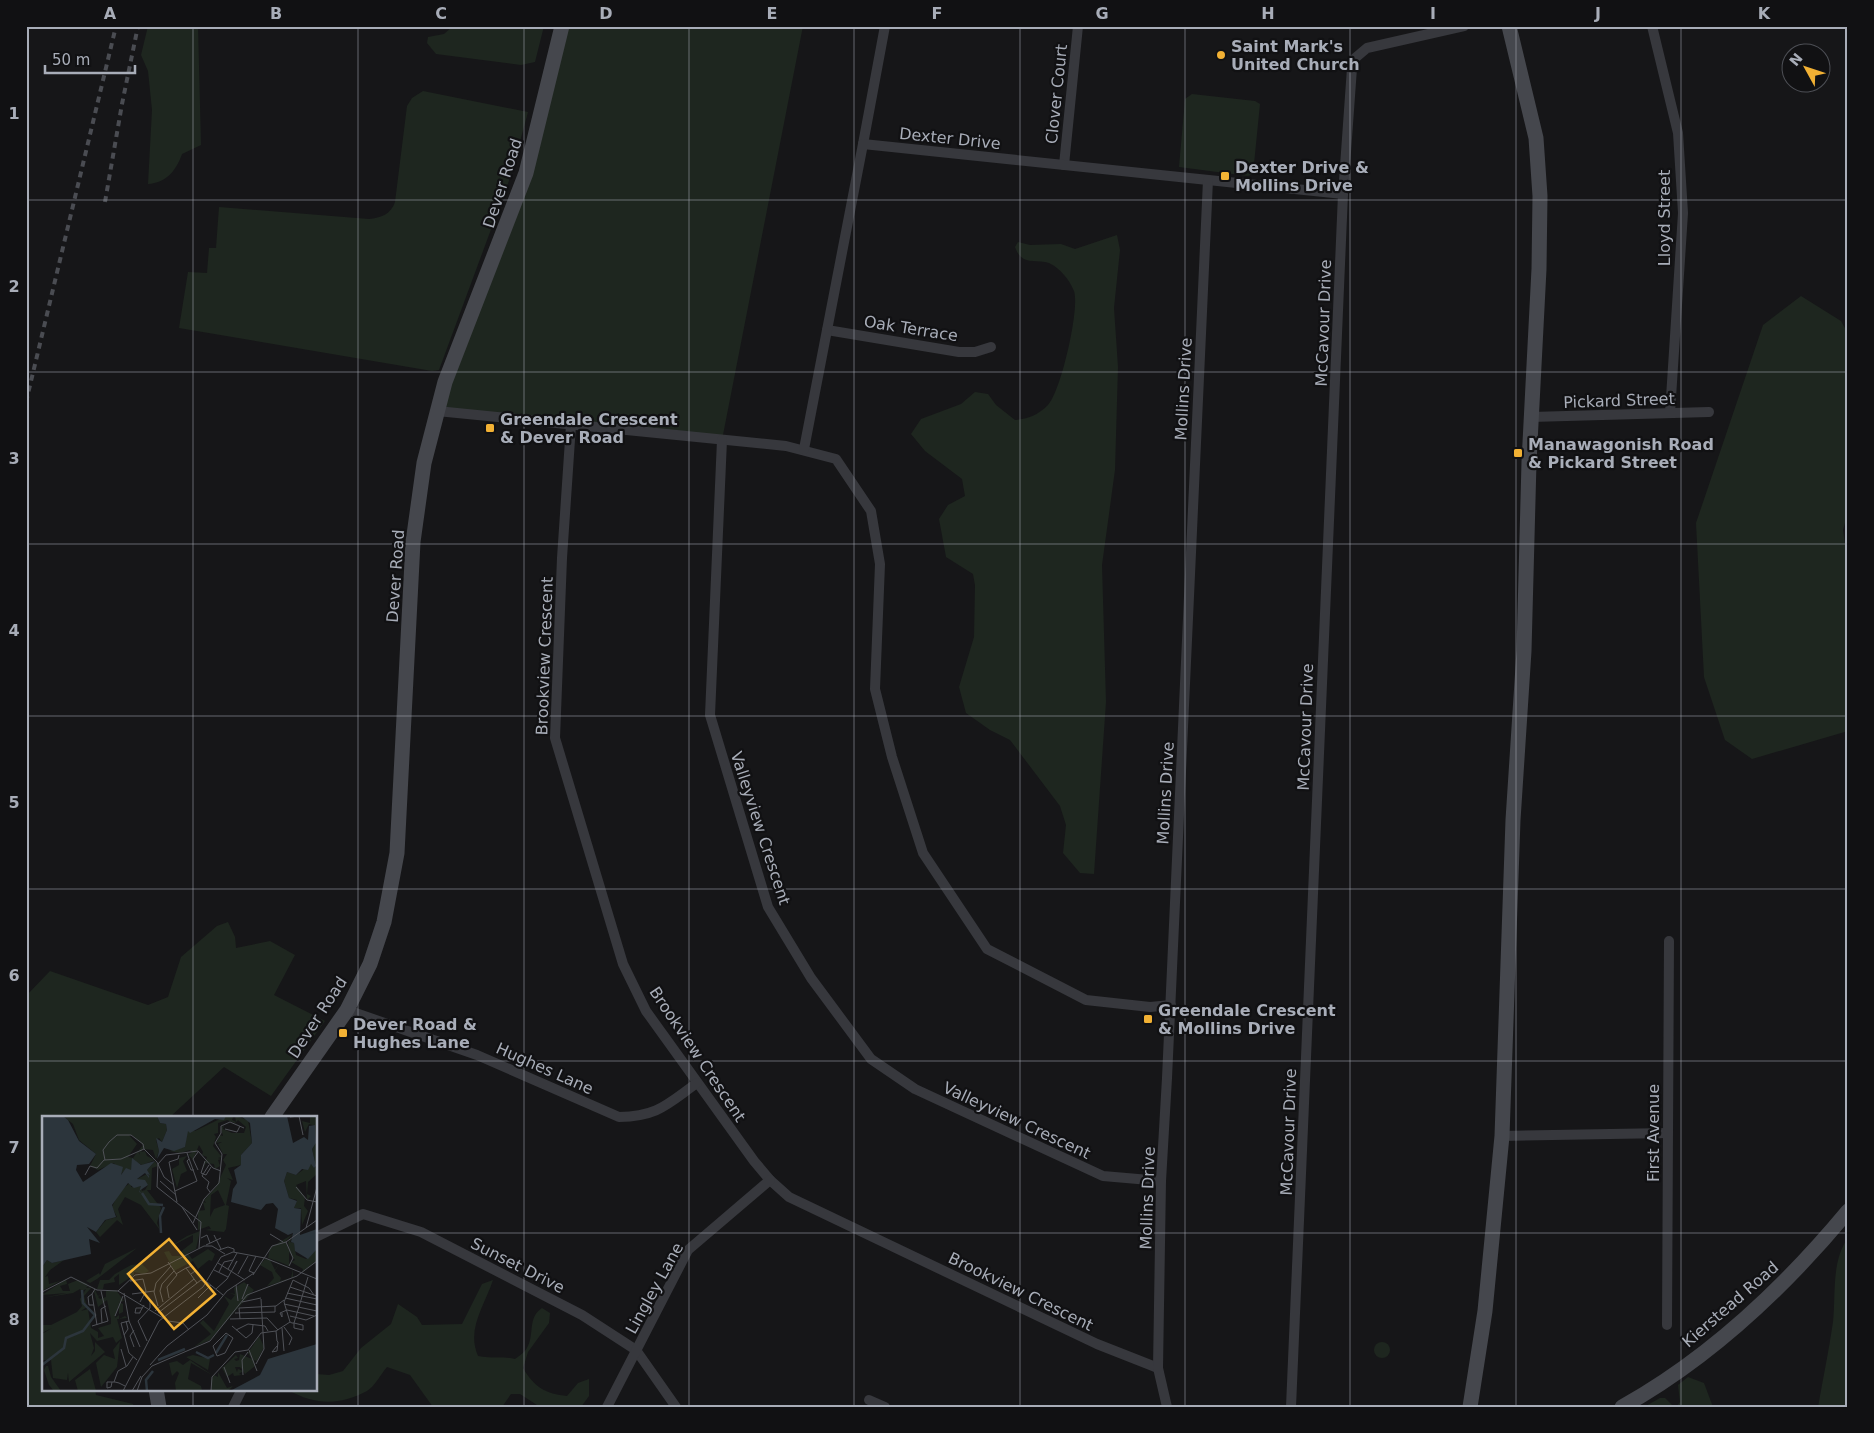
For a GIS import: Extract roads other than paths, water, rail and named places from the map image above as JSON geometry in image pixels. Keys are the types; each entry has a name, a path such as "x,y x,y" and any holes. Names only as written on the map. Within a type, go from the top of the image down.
{"main road":[{"name":"Dever Road","path":"273,1116 347,1010 370,964 379,940 393,883 397,853 412,542 424,463 445,382 526,173 562,26"},
{"path":"1470,1407 1485,1311 1502,1136 1513,820 1524,651 1530,417 1539,270 1540,196 1536,138 1509,26"},
{"name":"Kierstead Road","path":"1622,1407 1669,1378 1747,1317 1779,1289 1848,1212"},
{"path":"156,1390 159,1407"}],"street":[{"path":"804,449 885,26"},
{"name":"Clover Court","path":"1064,165 1078,26"},
{"name":"McCavour Drive","path":"1291,1407 1344,194 1352,68 1360,52 1376,45 1464,26"},
{"name":"Lloyd Street","path":"1652,26 1678,133 1683,214 1670,414"},
{"name":"Dexter Drive","path":"862,144 1344,194"},
{"name":"Mollins Drive","path":"1167,1407 1158,1368 1161,1180 1208,180"},
{"name":"Oak Terrace","path":"827,330 959,352 976,352 991,347"},
{"path":"437,411 804,449 836,458 871,511 880,564 875,689 892,757 923,852 987,949 1086,1000 1150,1007 1170,1005"},
{"name":"Pickard Street","path":"1530,417 1709,412"},
{"name":"Brookview Crescent","path":"571,425 562,558 555,738 623,964 646,1011 770,1180 789,1197 1098,1344 1158,1368"},
{"name":"Valleyview Crescent","path":"722,440 710,715 768,907 811,978 871,1059 915,1089 1103,1176 1161,1180"},
{"name":"First Avenue","path":"1667,1325 1670,941"},
{"name":"Hughes Lane","path":"347,1010 477,1055 619,1117 642,1117 661,1109 697,1083"},
{"path":"1502,1136 1668,1133"},
{"name":"Lingley Lane","path":"607,1407 688,1250 770,1180"},
{"name":"Sunset Drive","path":"318,1236 363,1214 422,1232 582,1315 636,1350 676,1407"},
{"path":"233,1407 242,1390"},
{"path":"869,1400 885,1407"}],"railway":[{"path":"26,402 116,26"},
{"path":"105,202 138,26"}],"place":[{"name":"Saint Mark's United Church","path":"1221,55"},
{"name":"Dexter Drive & Mollins Drive","path":"1225,176"},
{"name":"Greendale Crescent & Dever Road","path":"490,428"},
{"name":"Manawagonish Road & Pickard Street","path":"1518,453"},
{"name":"Greendale Crescent & Mollins Drive","path":"1148,1019"},
{"name":"Dever Road & Hughes Lane","path":"343,1033"}]}
